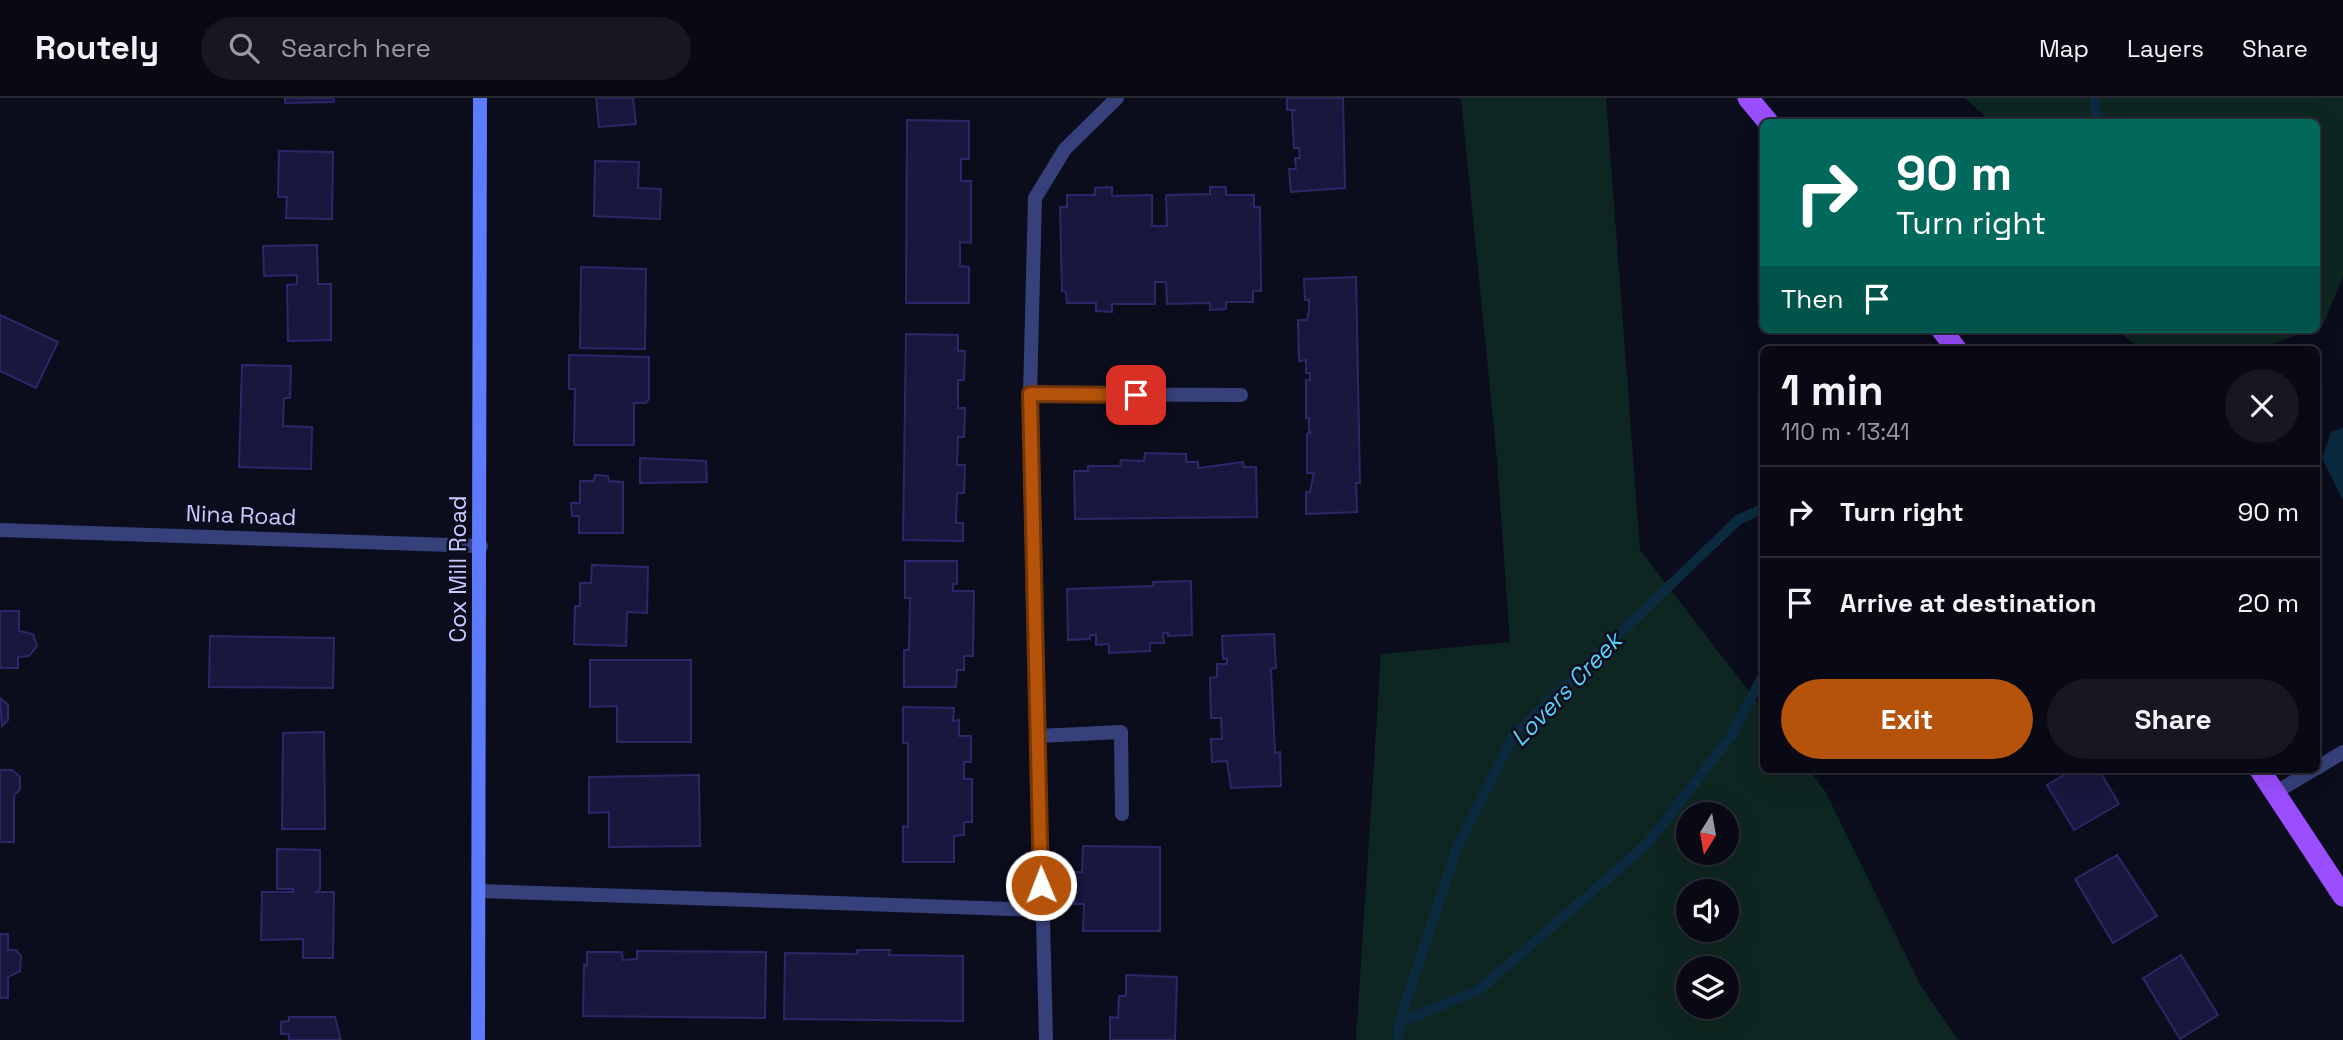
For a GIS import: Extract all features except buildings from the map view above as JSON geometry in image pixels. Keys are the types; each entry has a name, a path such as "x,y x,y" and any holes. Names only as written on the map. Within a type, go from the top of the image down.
{"main road":[{"path":"1748,98 1766,119"},
{"path":"2262,773 2343,895"}],"street":[{"name":"Cox Mill Road","path":"478,1040 481,98"},
{"path":"1046,1040 1030,394 1035,198 1065,149 1117,98"},
{"path":"1030,394 1241,395"},
{"name":"Nina Road","path":"0,530 481,546"},
{"path":"1038,736 1121,732 1122,814"},
{"path":"2320,766 2343,752"},
{"path":"2276,792 2308,773"},
{"path":"479,891 1042,909"}],"green space":[{"path":"1461,98 1606,98 1640,550 1760,706 1760,773 1811,773 1825,791 1922,988 1958,1040 1356,1040 1381,654 1510,642 1497,460"},
{"path":"1965,98 2343,98 2343,276 2323,325 2320,326 2320,119 1988,119"},
{"path":"2120,333 2301,333 2267,346 2138,346"}],"water":[{"path":"2343,428 2343,500 2322,458 2331,432"}],"waterway":[{"name":"Lovers Creek","path":"2095,98 2097,119"},
{"name":"Lovers Creek","path":"1398,1040 1399,1023 1456,850 1514,735 1738,520 1760,510"},
{"path":"1399,1023 1479,990 1647,844 1732,735 1760,681"}],"route":[{"path":"1041,885 1030,394 1136,395"}]}
